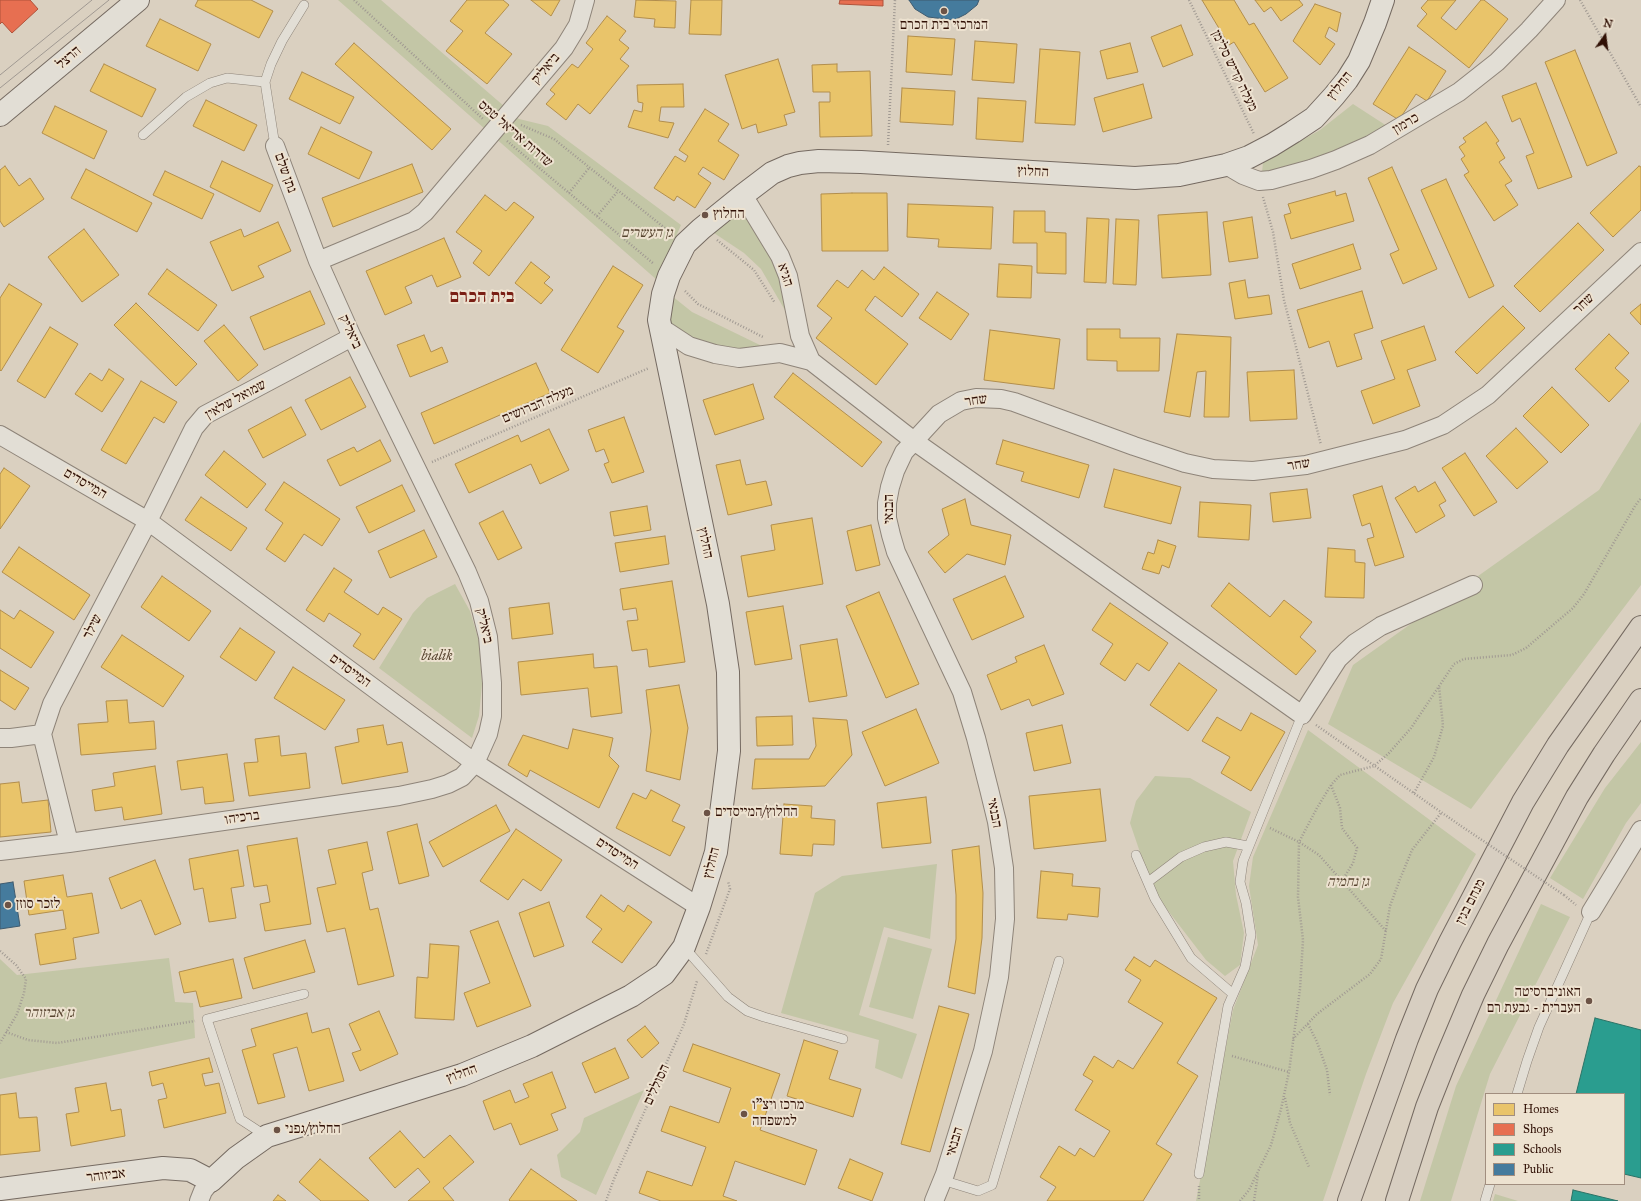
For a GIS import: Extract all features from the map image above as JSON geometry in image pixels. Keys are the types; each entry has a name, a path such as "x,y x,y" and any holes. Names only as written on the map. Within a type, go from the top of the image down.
{"highway":[{"name":"מנחם בגין","path":"1349,1201 1407,1039 1427,989 1450,942 1523,802 1558,745 1641,627"},
{"path":"1397,1201 1430,1100 1473,995 1491,957 1577,797 1641,700"}],"street":[{"name":"הרצל","path":"0,115 138,0"},
{"name":"ביאליק","path":"475,763 488,734 492,716 492,683 488,637 479,602 467,572 352,337 318,261 414,221 426,212 564,48 578,24 585,0"},
{"name":"החלוץ","path":"211,1181 236,1158 267,1136 462,1075 532,1046 631,996 664,974 684,947 699,907 716,852 730,751 728,672 718,604 666,360 659,320 662,294 685,244 701,229 772,173 788,166 800,163 819,161 887,164 1135,178 1178,175 1226,165 1262,150 1288,136 1314,118 1347,80 1359,61 1383,0"},
{"name":"כרמון","path":"1259,181 1271,180 1311,169 1336,160 1401,128 1459,92 1497,62 1556,0"},
{"name":"נתן שלם","path":"275,146 318,261"},
{"path":"1226,165 1243,175 1259,181"},
{"name":"הגיא","path":"743,195 780,256 788,276 799,330 811,361"},
{"name":"שחר","path":"914,441 939,414 949,408 961,402 976,398 989,398 1014,402 1134,446 1199,466 1227,470 1253,471 1306,465 1325,461 1427,433 1467,410 1488,395 1641,252"},
{"path":"660,327 689,346 715,354 739,358 780,354 811,361 914,441 1302,715 1338,659 1355,643 1381,626 1473,586"},
{"name":"שמואל שלאין","path":"148,521 194,428 205,415 352,337"},
{"name":"המייסדים","path":"0,435 148,521 475,763 699,907"},
{"name":"הבנאי","path":"914,441 904,452 895,471 887,503 887,518 896,552 962,692 989,788 997,822 1004,868 1005,919 999,977 983,1051 934,1201"},
{"name":"שילר","path":"42,734 52,704 148,521"},
{"path":"0,738 42,734 69,842"},
{"name":"ברכיהו","path":"0,851 399,796 432,790 462,777 475,763"},
{"path":"1591,912 1641,830"},
{"name":"אביזוהר","path":"0,1189 163,1168 190,1170 211,1181"},
{"path":"199,1201 203,1191 211,1181"}],"lane":[{"path":"143,135 186,98 210,83 227,78 265,82 280,47 304,5"},
{"name":"נתן שלם","path":"265,82 275,146"},
{"path":"1198,1174 1228,1006 1245,967 1251,935 1246,903 1240,882 1243,862 1248,846 1302,715"},
{"path":"1148,882 1181,857 1204,847 1226,842 1248,846"},
{"path":"1136,855 1155,899 1191,958 1233,994"},
{"path":"1517,1093 1526,1061 1539,1027 1591,912"},
{"path":"684,947 728,997 747,1011 843,1039"},
{"path":"942,1180 978,1191 992,1185 1059,961"},
{"path":"267,1136 240,1119 207,1019 304,994"},
{"path":"1485,1201 1490,1185"}],"path":[{"name":"שדרות אריאל טמס","path":"354,0 499,124 569,193 669,276 698,304 769,340"},
{"path":"887,164 895,0"},
{"name":"מעלה קדיש סלימן","path":"1189,0 1262,150"},
{"path":"1580,0 1641,107"},
{"name":"שדרות אריאל טמס","path":"499,124 554,139 685,244"},
{"path":"569,193 589,168"},
{"path":"1259,181 1272,232 1284,300 1325,461"},
{"path":"597,216 618,191"},
{"path":"701,229 754,270 779,309"},
{"name":"מעלה הברושים","path":"417,469 666,360"},
{"path":"1240,1201 1249,1190 1271,1145 1284,1096 1294,1039 1300,989 1303,940 1298,897 1299,842 1331,785 1340,775 1374,766 1389,753 1411,728 1454,664 1464,659 1512,655 1526,648 1573,608 1584,594 1641,498"},
{"path":"1414,793 1434,757 1443,726 1439,685"},
{"path":"1302,715 1461,826 1564,895"},
{"path":"1331,785 1340,808 1342,828 1357,848 1353,863 1342,880"},
{"path":"1294,1039 1317,1014 1370,974 1381,959 1390,906 1412,850 1441,812"},
{"path":"1258,822 1299,842 1319,855 1386,931"},
{"name":"הסוללים","path":"606,1201 614,1179 684,1024 701,966 730,889 724,869 713,862"},
{"path":"0,951 16,965 26,979 24,993 17,1014 0,1043"},
{"path":"6,1032 28,1040 57,1043 207,1019"},
{"path":"1308,1024 1317,1042 1327,1070 1330,1095"},
{"path":"1219,1053 1289,1072"},
{"path":"1284,1096 1290,1123 1309,1167"},
{"path":"1254,1201 1258,1171"}],"green space":[{"name":"גן העשרים","path":"338,0 381,0 519,119 548,126 681,225 657,280"},
{"path":"1353,104 1387,126 1346,149 1310,163 1262,173 1263,162 1320,130"},
{"path":"742,209 770,254 781,278 786,312 761,269 744,253 711,231"},
{"path":"672,296 692,312 764,347 733,350 687,338 668,322"},
{"path":"1641,422 1641,585 1471,809 1328,724 1353,665 1599,490"},
{"name":"bialik","path":"455,584 470,611 479,641 482,684 479,716 472,738 379,668 413,613 427,598"},
{"name":"גן נחמיה","path":"1308,730 1476,854 1393,1003 1366,1074 1323,1201 1196,1201 1233,1010 1258,945 1249,886 1253,857"},
{"path":"1641,742 1641,803 1626,823 1583,899 1550,878 1605,788"},
{"path":"1155,776 1190,778 1251,812 1233,861 1236,895 1244,933 1240,965 1225,976 1206,960 1159,899 1145,867 1130,823 1136,801"},
{"path":"937,864 930,939 884,927 859,1015 917,1034 902,1079 875,1068 879,1040 781,1013 815,893 842,876"},
{"path":"1541,904 1570,917 1490,1074 1451,1201 1420,1201 1456,1086"},
{"path":"888,937 932,949 913,1019 869,1007"},
{"name":"גן אביזוהר","path":"169,958 175,1002 193,1003 195,1038 0,1079 0,959 17,975"},
{"path":"644,1090 596,1195 561,1177 557,1155 580,1132 584,1118"},
{"path":"1495,1194 1518,1201 1493,1201"}],"building: Homes":[{"path":"198,0 251,0 273,11 259,38 195,6"},
{"path":"467,0 503,0 509,5 485,33 512,54 487,84 446,51 463,31 450,21"},
{"path":"531,0 560,0 551,16"},
{"path":"636,0 676,1 675,28 654,27 655,19 634,17"},
{"path":"691,0 722,0 721,35 689,34"},
{"path":"1202,0 1234,0 1249,25 1254,23 1288,78 1265,92 1234,42 1229,45"},
{"path":"1255,0 1299,0 1303,5 1281,21 1271,7 1264,12"},
{"path":"1428,0 1456,0 1441,18 1456,30 1481,0 1484,0 1508,19 1469,68 1417,26 1427,14 1421,8"},
{"path":"1315,4 1341,13 1337,32 1329,27 1325,37 1335,44 1320,65 1293,41"},
{"path":"607,16 626,31 619,40 629,48 620,59 629,66 590,114 578,104 566,120 546,104 555,94 550,90 572,64 578,68 593,49 586,43"},
{"path":"160,19 211,44 198,71 146,46"},
{"path":"1181,25 1193,55 1163,67 1151,37"},
{"path":"908,36 955,39 952,75 906,72"},
{"path":"975,41 1017,44 1014,83 972,80"},
{"path":"354,43 451,129 432,150 335,64"},
{"path":"1130,43 1138,72 1107,79 1100,51"},
{"path":"1409,47 1446,71 1427,101 1416,94 1399,120 1373,104"},
{"path":"1040,49 1080,52 1075,125 1035,123"},
{"path":"1575,50 1617,153 1587,166 1545,62"},
{"path":"778,59 795,112 784,115 787,125 758,133 756,124 742,129 725,75"},
{"path":"104,64 156,89 142,117 90,91"},
{"path":"837,64 837,72 870,71 872,136 820,137 819,102 830,102 830,92 813,92 812,65"},
{"path":"302,72 354,97 340,124 289,99"},
{"path":"1536,83 1572,177 1538,189 1526,156 1534,153 1520,118 1512,122 1502,96"},
{"path":"683,84 684,107 661,107 659,121 674,123 668,138 628,127 634,110 642,112 643,103 638,102 637,85"},
{"path":"1143,84 1152,118 1103,132 1094,98"},
{"path":"902,88 955,91 953,125 900,122"},
{"path":"978,98 1026,101 1023,142 976,139"},
{"path":"206,100 257,125 244,151 193,126"},
{"path":"55,106 107,131 94,159 42,133"},
{"path":"705,109 729,124 718,141 739,155 724,180 703,167 698,174 711,183 695,208 677,196 674,201 654,188 675,156 685,162 688,156 679,150"},
{"path":"1486,122 1499,141 1496,143 1505,158 1499,162 1512,181 1505,185 1518,205 1494,221 1464,175 1469,172 1461,159 1465,156 1459,147 1466,142 1463,138"},
{"path":"321,127 372,152 359,179 308,154"},
{"path":"222,161 273,185 260,212 210,187"},
{"path":"412,164 423,192 333,227 322,198"},
{"path":"5,166 19,186 30,178 44,199 4,227 0,221 0,170"},
{"path":"1639,166 1641,167 1641,210 1613,237 1590,213"},
{"path":"1392,167 1437,269 1403,284 1390,254 1399,250 1368,178"},
{"path":"86,169 152,203 137,232 71,198"},
{"path":"165,171 214,194 202,219 153,195"},
{"path":"1446,179 1494,286 1469,298 1421,190"},
{"path":"1335,191 1336,196 1346,193 1354,221 1291,239 1284,215 1291,213 1288,204"},
{"path":"887,193 888,251 822,251 821,194"},
{"path":"485,195 506,211 514,202 534,217 489,276 473,263 482,251 456,232"},
{"path":"908,204 993,207 991,249 938,247 939,239 907,237"},
{"path":"1014,211 1045,211 1045,232 1066,233 1066,274 1037,273 1037,243 1013,243"},
{"path":"1207,212 1211,275 1162,278 1158,215"},
{"path":"1252,217 1258,258 1229,262 1223,222"},
{"path":"1087,218 1109,219 1106,283 1084,282"},
{"path":"1116,219 1139,220 1136,285 1113,284"},
{"path":"278,222 291,251 258,266 264,277 232,291 210,242 241,229 244,237"},
{"path":"1578,223 1604,250 1540,312 1514,286"},
{"path":"84,229 119,275 82,302 48,257"},
{"path":"444,238 461,277 437,287 432,275 405,287 412,303 385,315 366,271"},
{"path":"1353,244 1361,269 1300,289 1292,264"},
{"path":"531,262 550,277 544,283 553,290 541,304 515,283"},
{"path":"999,264 1032,266 1031,298 997,297"},
{"path":"613,266 643,285 617,327 624,331 598,373 561,350"},
{"path":"884,267 919,294 902,317 875,296 865,310 908,344 876,385 816,338 832,318 817,306 837,280 848,288 862,270 874,280"},
{"path":"167,269 217,305 198,331 148,294"},
{"path":"1245,280 1248,298 1269,295 1272,314 1235,319 1229,283"},
{"path":"9,284 42,304 1,371 0,298"},
{"path":"310,291 325,324 264,350 250,317"},
{"path":"1362,291 1373,328 1354,334 1362,359 1337,367 1329,341 1309,348 1297,310"},
{"path":"937,292 969,314 951,340 919,318"},
{"path":"136,303 197,364 176,386 114,325"},
{"path":"1641,304 1641,325 1630,313"},
{"path":"1503,306 1525,328 1477,374 1455,352"},
{"path":"224,325 258,365 238,381 204,341"},
{"path":"1424,326 1436,360 1407,370 1420,406 1373,424 1361,391 1395,379 1381,341"},
{"path":"50,327 78,344 45,398 17,381"},
{"path":"1087,329 1120,329 1120,338 1160,338 1159,371 1117,371 1117,361 1087,360"},
{"path":"990,330 1060,339 1054,389 984,380"},
{"path":"1177,334 1231,337 1229,417 1204,417 1206,371 1197,372 1190,417 1164,412"},
{"path":"1609,334 1629,353 1615,368 1629,381 1609,402 1575,369"},
{"path":"424,335 431,352 442,347 448,362 410,377 397,345"},
{"path":"536,363 550,393 434,444 421,413"},
{"path":"109,369 124,379 102,412 75,394 90,373 102,381"},
{"path":"1294,370 1297,419 1250,421 1247,372"},
{"path":"793,373 882,442 862,467 774,397"},
{"path":"350,377 366,407 321,430 305,400"},
{"path":"141,381 177,402 164,423 154,417 126,464 101,450"},
{"path":"753,384 764,419 715,435 703,400"},
{"path":"1552,387 1589,425 1561,453 1523,416"},
{"path":"291,407 306,435 263,458 248,430"},
{"path":"624,417 644,472 612,483 604,464 609,462 604,449 596,452 588,430"},
{"path":"1516,428 1548,462 1517,489 1486,456"},
{"path":"549,429 569,470 540,484 531,464 469,493 455,464 518,435 521,442"},
{"path":"380,440 391,461 340,486 327,460 354,447 357,452"},
{"path":"1003,440 1089,465 1079,498 1021,481 1024,472 996,464"},
{"path":"224,451 266,484 247,508 205,475"},
{"path":"1465,453 1497,502 1474,516 1442,468"},
{"path":"740,460 746,485 766,481 772,505 728,515 716,465"},
{"path":"4,468 30,486 0,529 0,474"},
{"path":"1114,469 1181,487 1171,524 1104,507"},
{"path":"284,482 340,519 322,546 304,534 285,562 266,549 283,523 265,510"},
{"path":"1435,482 1446,501 1439,505 1445,516 1416,533 1395,498 1415,486 1418,492"},
{"path":"402,485 415,511 369,533 356,507"},
{"path":"1382,486 1404,557 1375,566 1367,539 1374,537 1370,523 1362,526 1353,495"},
{"path":"1307,489 1311,518 1273,522 1270,493"},
{"path":"201,497 247,528 231,551 185,520"},
{"path":"965,499 971,525 1011,535 1005,565 967,554 945,573 928,552 949,535 942,509"},
{"path":"1200,502 1251,505 1249,540 1198,537"},
{"path":"647,506 651,530 614,536 610,512"},
{"path":"503,511 522,548 498,560 479,523"},
{"path":"812,518 823,584 748,597 741,556 775,550 771,525"},
{"path":"871,525 880,565 856,571 847,531"},
{"path":"424,530 437,557 390,578 378,551"},
{"path":"665,536 669,564 620,572 615,543"},
{"path":"1158,540 1176,546 1169,568 1162,565 1159,574 1142,569 1148,552 1154,554"},
{"path":"19,547 90,595 74,620 2,572"},
{"path":"1328,548 1355,550 1355,562 1365,563 1364,598 1325,597"},
{"path":"334,568 352,580 344,592 378,615 383,607 402,619 374,660 353,646 361,634 329,613 324,622 306,610"},
{"path":"162,576 211,611 189,641 141,607"},
{"path":"1005,576 1024,617 972,640 953,599"},
{"path":"672,581 685,662 649,667 647,649 632,651 627,621 638,620 636,608 623,610 620,589"},
{"path":"1229,583 1270,617 1284,600 1312,622 1300,637 1316,651 1296,675 1211,606"},
{"path":"879,592 919,684 886,698 846,606"},
{"path":"549,603 553,634 512,639 509,608"},
{"path":"1110,603 1168,643 1149,671 1137,663 1125,681 1100,664 1113,644 1092,630"},
{"path":"783,606 792,659 755,665 746,612"},
{"path":"0,610 14,619 20,610 54,632 31,668 0,648"},
{"path":"240,628 275,652 256,681 220,657"},
{"path":"122,635 184,676 163,707 101,667"},
{"path":"837,639 847,696 809,702 800,645"},
{"path":"1044,645 1064,694 1032,706 1029,699 1001,710 987,675 1017,662 1015,657"},
{"path":"593,654 594,668 617,666 622,713 591,717 588,688 521,695 518,662"},
{"path":"1179,663 1217,690 1188,731 1150,705"},
{"path":"293,667 345,700 325,730 274,698"},
{"path":"0,670 29,688 15,710 0,700"},
{"path":"679,685 688,728 680,780 646,771 651,731 646,690"},
{"path":"127,700 129,723 154,721 156,749 81,755 78,724 108,722 106,701"},
{"path":"916,709 939,763 885,786 862,732"},
{"path":"1251,713 1285,732 1251,791 1221,773 1230,757 1202,741 1217,717 1241,731"},
{"path":"792,716 793,745 757,746 756,717"},
{"path":"813,718 847,720 852,755 825,786 752,789 755,759 809,759 816,746"},
{"path":"383,725 387,745 402,742 408,772 342,784 335,747 359,742 357,729"},
{"path":"1062,725 1071,763 1034,771 1026,733"},
{"path":"573,729 613,738 609,756 619,766 599,808 530,770 527,777 508,765 523,735 568,749"},
{"path":"279,736 281,756 306,753 310,788 249,796 244,763 258,762 255,739"},
{"path":"227,754 234,801 205,804 203,787 181,790 177,761"},
{"path":"155,766 162,814 124,820 122,807 95,811 92,790 115,786 113,773"},
{"path":"19,782 22,803 48,800 51,832 0,837 0,784"},
{"path":"1100,789 1106,841 1034,849 1029,796"},
{"path":"651,790 680,805 672,821 685,827 670,856 616,828 633,793 646,799"},
{"path":"926,797 931,843 882,848 877,803"},
{"path":"784,804 812,806 811,818 835,820 834,845 813,844 812,856 780,854"},
{"path":"496,805 510,831 443,867 429,842"},
{"path":"417,824 429,876 399,884 387,832"},
{"path":"516,829 562,860 541,891 523,879 508,900 480,881"},
{"path":"297,838 311,924 265,931 260,904 270,902 267,885 254,887 247,846"},
{"path":"367,842 373,870 362,873 370,910 378,908 394,976 358,985 345,928 327,932 317,888 336,884 328,850"},
{"path":"979,846 983,893 982,938 975,994 948,987 956,939 956,895 952,850"},
{"path":"238,850 244,886 231,888 236,918 209,922 203,888 194,890 189,859"},
{"path":"155,860 181,924 155,935 141,900 121,909 109,878"},
{"path":"1041,871 1073,874 1072,886 1100,888 1098,917 1068,914 1067,920 1037,918"},
{"path":"63,875 67,897 92,893 99,933 73,938 76,959 40,965 35,934 66,929 63,910 29,915 24,881"},
{"path":"601,895 624,912 628,905 652,922 622,963 592,942 602,929 586,917"},
{"path":"549,902 564,946 534,957 519,913"},
{"path":"498,921 531,1006 477,1027 464,993 490,983 470,931"},
{"path":"305,940 315,972 253,989 244,958"},
{"path":"430,944 459,946 454,1020 415,1018 417,977 428,978"},
{"path":"1134,957 1150,967 1155,960 1217,998 1177,1063 1198,1076 1156,1144 1172,1154 1143,1201 1047,1201 1056,1187 1040,1177 1059,1146 1075,1156 1080,1148 1094,1157 1110,1131 1075,1110 1093,1081 1083,1075 1094,1056 1113,1068 1118,1060 1133,1069 1163,1023 1128,1002 1141,980 1125,970"},
{"path":"233,959 242,998 200,1007 196,991 184,993 179,972"},
{"path":"939,1006 969,1014 930,1152 901,1144"},
{"path":"379,1011 398,1054 360,1071 352,1053 361,1050 349,1024"},
{"path":"307,1013 312,1033 329,1028 344,1081 309,1091 297,1047 273,1054 285,1097 258,1104 242,1050 256,1046 251,1029"},
{"path":"645,1026 659,1043 642,1058 627,1040"},
{"path":"804,1040 838,1051 829,1079 861,1089 853,1117 787,1096"},
{"name":"מרכז ויצ\"ו למשפחה","path":"693,1044 780,1074 760,1130 817,1150 805,1185 735,1161 723,1196 737,1201 661,1201 639,1193 647,1171 692,1186 706,1147 661,1131 670,1106 719,1123 731,1088 683,1071"},
{"path":"615,1048 629,1078 595,1093 582,1063"},
{"path":"209,1058 213,1072 202,1074 205,1086 219,1083 226,1113 164,1128 158,1100 167,1098 163,1083 152,1086 149,1072"},
{"path":"552,1072 566,1108 551,1114 558,1130 520,1145 511,1123 494,1130 483,1101 510,1090 515,1103 529,1097 523,1084"},
{"path":"106,1083 111,1111 121,1109 125,1136 71,1146 66,1114 79,1112 75,1088"},
{"path":"16,1093 19,1118 37,1117 40,1151 0,1155 0,1095"},
{"path":"400,1131 424,1158 450,1135 474,1162 443,1188 454,1201 408,1201 430,1182 418,1168 395,1188 369,1158"},
{"path":"320,1159 369,1201 321,1201 299,1182"},
{"path":"850,1159 883,1173 872,1201 838,1188"},
{"path":"531,1169 577,1201 510,1201 509,1200"},
{"path":"278,1195 286,1201 273,1201"}],"building: Shops":[{"path":"0,0 30,0 38,9 12,33 2,22 0,24"},
{"path":"840,0 883,0 883,6 839,4"}],"building: Schools":[{"path":"1595,1018 1641,1030 1641,1178 1625,1174 1625,1093 1576,1093"},
{"path":"1573,1190 1618,1201 1571,1201"}],"building: Public":[{"name":"המרכזי בית הכרם","path":"909,0 979,0 977,5 966,14 954,20 928,17 915,9"},
{"name":"לזכר סוזן","path":"13,882 20,926 0,929 0,884"}],"tram line":[{"path":"0,75 92,0"},
{"path":"0,88 109,0"}],"place":[{"name":"המרכזי בית הכרם","path":"944,11"},
{"name":"החלוץ","path":"705,215"},
{"name":"החלוץ/המייסדים","path":"707,813"},
{"name":"לזכר סוזן","path":"8,905"},
{"name":"האוניברסיטה העברית - גבעת רם","path":"1589,1001"},
{"name":"מרכז ויצ\"ו למשפחה","path":"744,1114"},
{"name":"החלוץ/גפני","path":"277,1130"}],"district":[{"name":"בית הכרם","path":"482,298"}]}
